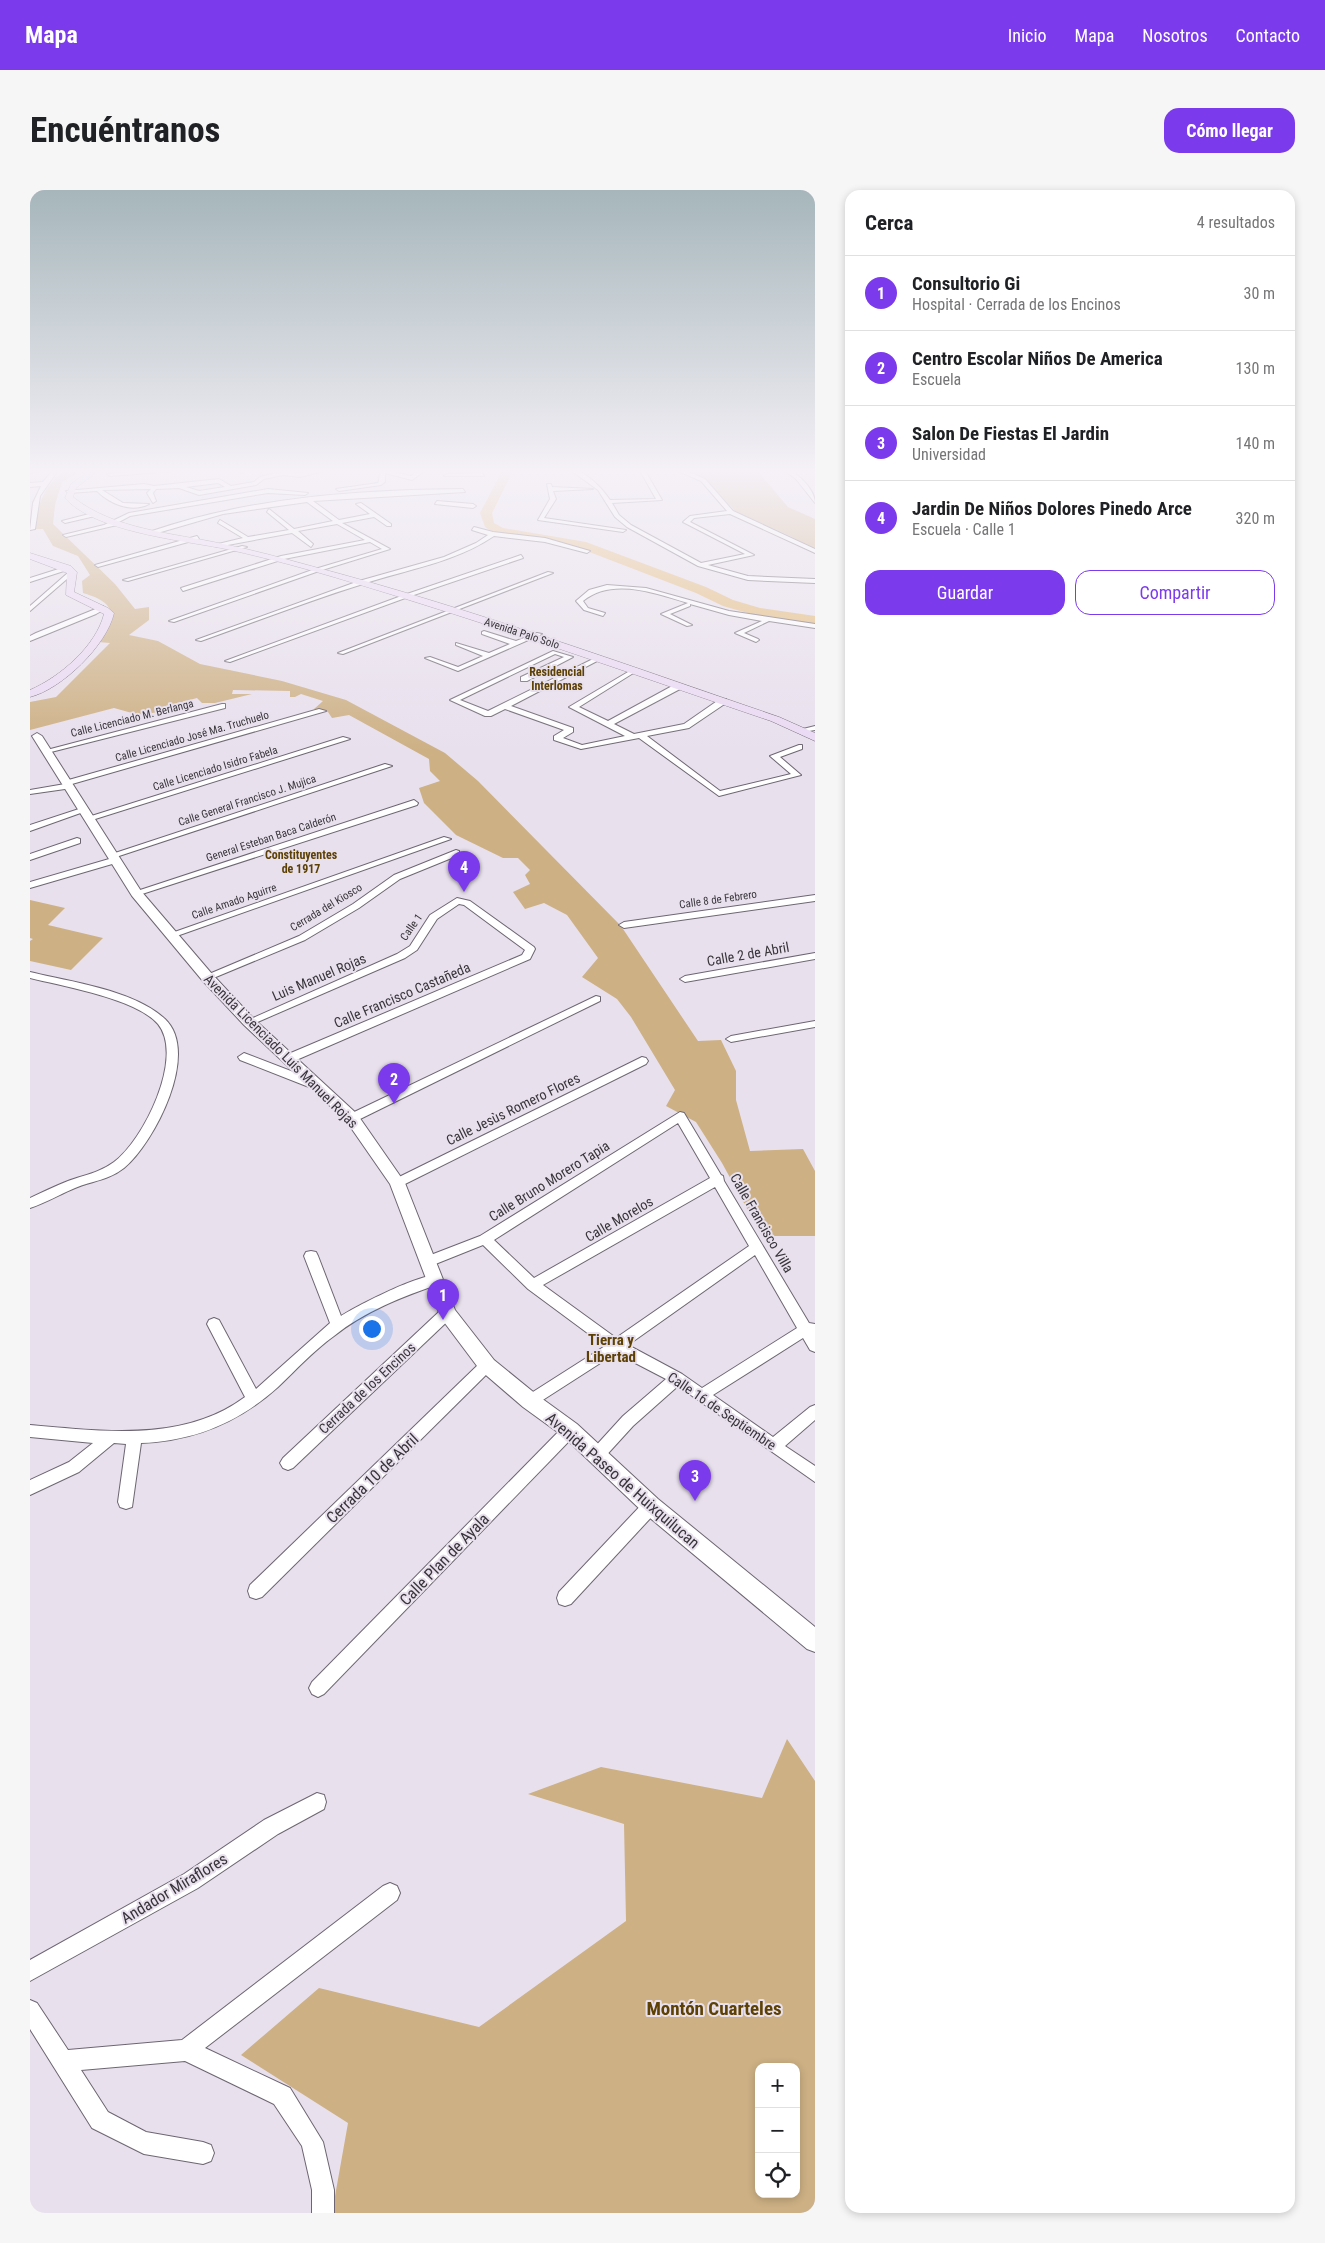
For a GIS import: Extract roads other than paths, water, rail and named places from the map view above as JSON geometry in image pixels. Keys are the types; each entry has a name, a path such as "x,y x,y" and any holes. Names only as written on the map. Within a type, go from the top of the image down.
{"main road":[{"path":"30,694 47,687 55,680 96,641 109,621 109,613 103,608 74,598 69,593 70,570 51,563"},
{"name":"Avenida Palo Solo","path":"300,563 363,581 536,635 812,729"},
{"name":"Avenida Palo Solo","path":"536,635 565,652 597,659 723,702 812,729"},
{"name":"Avenida Palo Solo","path":"812,729 815,738"}],"street":[{"path":"98,565 104,563"},
{"path":"126,580 181,563"},
{"path":"183,589 263,563"},
{"path":"172,621 340,563"},
{"path":"199,640 363,581 423,563"},
{"path":"228,661 500,563"},
{"path":"686,563 718,576 760,585 772,580"},
{"path":"697,563 733,575 772,580 813,581"},
{"path":"700,565 708,563"},
{"path":"30,580 70,570"},
{"path":"30,610 70,570"},
{"path":"341,653 550,572"},
{"path":"603,614 586,609 580,601 588,594 602,588 630,588 677,596 718,611 815,626"},
{"path":"659,593 711,612 815,631"},
{"path":"688,605 664,614 689,625"},
{"path":"30,639 40,632 72,623 103,608"},
{"path":"756,640 738,633 766,622"},
{"path":"484,632 517,644"},
{"path":"428,658 458,669 536,635"},
{"path":"458,644 490,656"},
{"path":"524,679 570,657 565,652 555,652 454,700 488,714 597,659"},
{"path":"633,672 573,707 637,736 719,794 797,775 774,756 799,747"},
{"path":"609,724 678,686"},
{"path":"505,706 570,730 557,738 581,747 686,726 723,702"},
{"name":"Calle Licenciado M. Berlanga","path":"47,751 222,706"},
{"name":"Calle Licenciado José Ma. Truchuelo","path":"30,792 68,784 322,711"},
{"name":"Avenida Licenciado Luis Manuel Rojas","path":"37,736 136,892 171,935 249,1022 290,1058 352,1118 397,1183 431,1271"},
{"name":"Calle Licenciado Isidro Fabela","path":"30,828 87,814 346,739"},
{"name":"Calle General Francisco J. Mujica","path":"30,884 115,858 388,766"},
{"name":"General Esteban Baca Calderón","path":"136,892 414,803"},
{"name":"Calle Amado Aguirre","path":"171,935 447,839"},
{"path":"30,857 77,842"},
{"name":"Cerrada del Kiosco","path":"207,977 302,938 356,906 397,877 456,854"},
{"name":"Calle 8 de Febrero","path":"624,924 815,898"},
{"name":"Calle 1","path":"401,956 414,948 433,917 452,902 467,903 528,946 530,949 526,957"},
{"name":"Luis Manuel Rojas","path":"249,1022 401,956"},
{"name":"Calle 2 de Abril","path":"685,979 815,956"},
{"name":"Calle Francisco Castañeda","path":"290,1058 526,957"},
{"path":"30,975 102,993 140,1006 162,1022 171,1040 173,1062 166,1093 135,1149 119,1166 100,1177 73,1184 30,1203"},
{"path":"352,1118 596,999"},
{"path":"731,1039 815,1024"},
{"path":"244,1057 320,1087"},
{"name":"Calle Jesùs Romero Flores","path":"397,1183 642,1061"},
{"name":"Calle Francisco Villa","path":"680,1116 719,1179 757,1247 810,1329 815,1346"},
{"name":"Calle Bruno Morero Tapia","path":"30,1431 110,1438 184,1432 224,1419 254,1399 338,1325 486,1239 680,1116"},
{"name":"Calle Morelos","path":"533,1285 719,1179"},
{"name":"Calle 16 de Septiembre","path":"486,1239 533,1285 616,1346 677,1378 815,1475"},
{"path":"530,1401 616,1346 757,1247"},
{"path":"310,1256 338,1325"},
{"name":"Avenida Paseo de Huixquilucan","path":"431,1271 447,1313 487,1365 530,1401 570,1430 651,1506 815,1641"},
{"name":"Cerrada de los Encinos","path":"288,1463 447,1313"},
{"path":"214,1324 254,1399"},
{"path":"702,1395 810,1329"},
{"name":"Cerrada 10 de Abril","path":"256,1591 487,1365"},
{"path":"597,1455 628,1421 677,1378"},
{"path":"774,1446 815,1411"},
{"name":"Calle Plan de Ayala","path":"318,1688 570,1430"},
{"path":"126,1502 134,1436"},
{"path":"30,1488 74,1467 110,1438"},
{"path":"565,1598 651,1506"},
{"name":"Andador Miraflores","path":"30,1971 191,1881 271,1827 317,1802"},
{"path":"186,2050 390,1893"},
{"path":"30,2010 100,2120 144,2143 202,2153"},
{"path":"63,2061 186,2050 282,2096 312,2142 323,2190 323,2213"}],"waterway":[{"path":"631,563 701,590 728,603 758,612 815,620"}],"place":[{"name":"Jardin De Niños Dolores Pinedo Arce","path":"464,892"},
{"name":"Centro Escolar Niños De America","path":"394,1104"},
{"name":"Consultorio Gi","path":"443,1320"},
{"name":"Salon De Fiestas El Jardin","path":"695,1501"}],"district":[{"name":"Residencial Interlomas","path":"557,679"},
{"name":"Constituyentes de 1917","path":"301,862"},
{"name":"Tierra y Libertad","path":"611,1348"},
{"name":"Montón Cuarteles","path":"714,2008"}]}
